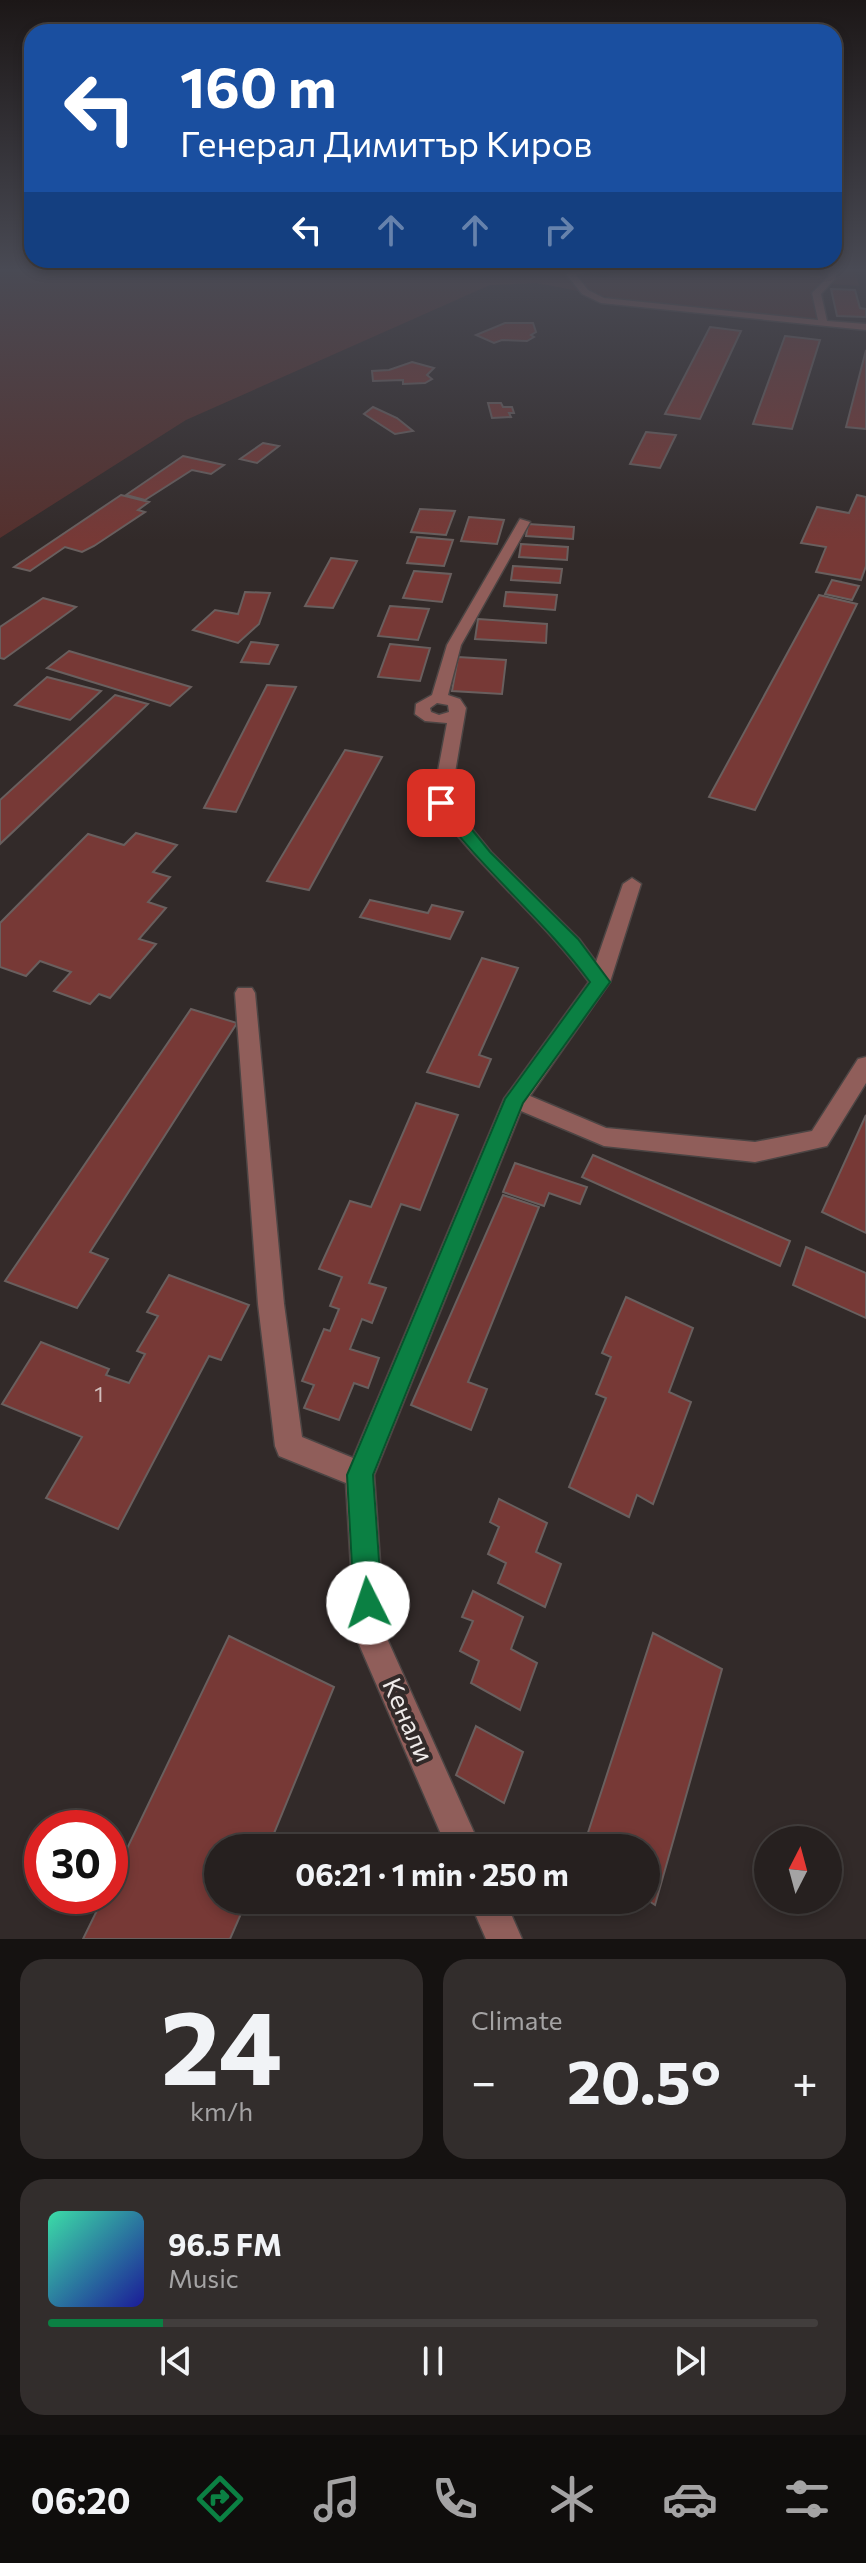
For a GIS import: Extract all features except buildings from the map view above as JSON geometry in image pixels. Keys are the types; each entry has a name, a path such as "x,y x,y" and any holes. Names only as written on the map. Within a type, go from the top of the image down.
{"street":[{"path":"439,698 454,645 524,522"},
{"path":"453,724 432,719 423,714 422,707 428,701 439,698 457,705 441,803 485,856 572,944 600,982"},
{"name":"Кенали","path":"458,1834 370,1635 360,1475 515,1099 600,982 632,884"},
{"path":"245,993 271,1304 289,1446 360,1475"},
{"path":"515,1099 604,1137 755,1152 819,1139 866,1065"},
{"path":"493,1914 504,1939"}],"shaded area":[{"path":"0,360 320,360 186,420 0,538"}],"route":[{"path":"368,1603 360,1475 515,1099 600,982 572,944 485,856 441,803"}]}
